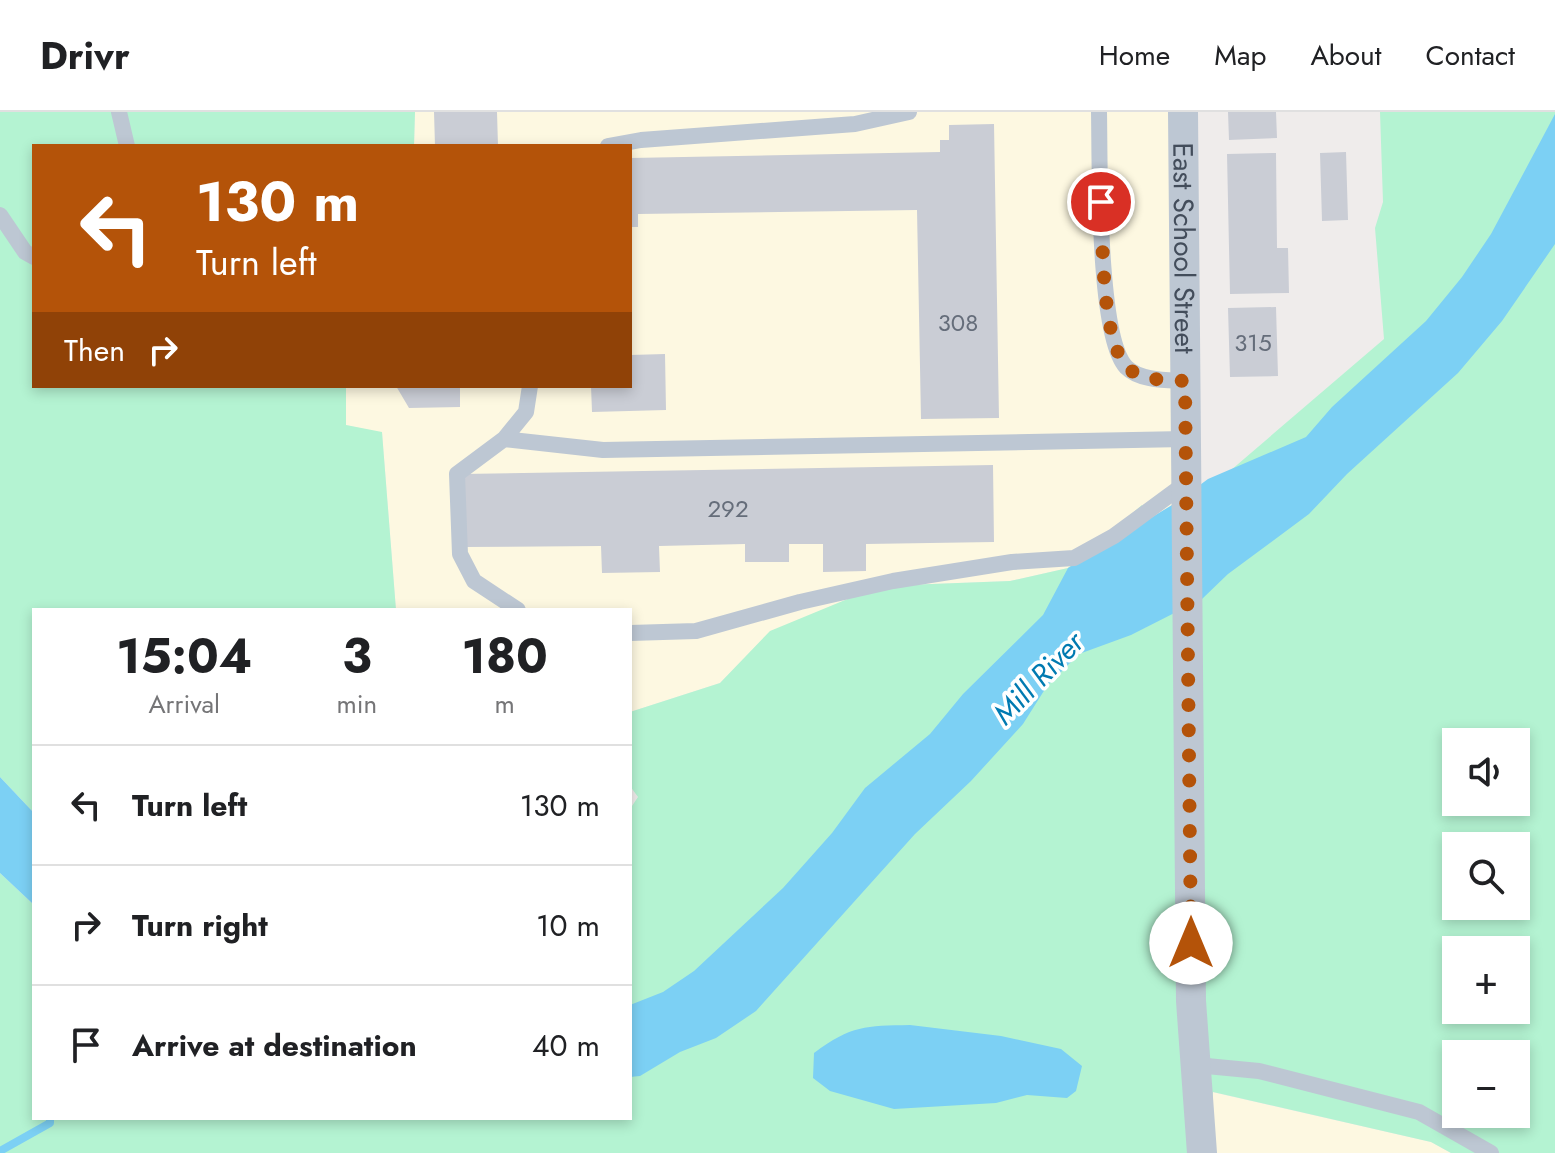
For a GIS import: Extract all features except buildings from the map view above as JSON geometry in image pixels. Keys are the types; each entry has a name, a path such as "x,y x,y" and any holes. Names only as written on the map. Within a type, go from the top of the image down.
{"street":[{"name":"East School Street","path":"1183,112 1191,1001 1202,1153"}],"lane":[{"path":"119,112 127,144"},
{"path":"619,144 855,124 909,112"},
{"path":"1099,112 1105,287 1113,339 1126,367 1149,378 1185,381"},
{"path":"0,215 25,252 32,256"},
{"path":"515,608 474,581 460,554 457,474 504,439 526,412 530,388"},
{"path":"504,439 603,450 1185,439"},
{"path":"632,633 696,631 800,602 893,581 1012,562 1074,558 1114,536 1186,487"},
{"path":"1196,1065 1259,1071 1419,1112 1491,1153"}],"shaded area":[{"path":"415,112 1178,112 1177,502 1068,568 1010,581 879,586 770,632 720,683 632,711 632,608 396,608 382,433 346,425 346,388 632,388 632,144 414,144"},
{"path":"1212,1092 1431,1142 1451,1153 1208,1153"}],"green space":[{"path":"0,112 415,112 414,144 32,144 32,388 346,388 346,425 382,432 396,608 32,608 32,811 0,777"},
{"path":"1380,112 1555,112 1555,1153 1451,1153 1431,1142 1213,1092 1208,1153 0,1153 0,873 32,903 32,1120 632,1120 632,806 638,797 632,789 632,711 720,683 770,631 879,586 1010,581 1068,568 1142,505 1145,628 1203,494 1384,339 1375,228 1383,202"}],"water":[{"name":"Mill River","path":"1555,114 1555,244 1502,321 1458,373 1347,474 1309,514 1228,574 1202,599 1131,635 1079,654 1047,686 1023,724 971,781 915,834 756,1011 716,1038 680,1052 640,1076 632,1077 632,1004 663,992 694,971 783,888 832,833 865,788 930,734 963,694 1043,615 1068,568 1177,502 1208,479 1306,437 1332,407 1426,321 1462,277 1491,234"},
{"path":"0,777 32,811 32,903 0,873"},
{"path":"910,1025 1001,1036 1061,1049 1082,1066 1076,1091 1067,1098 1027,1095 996,1103 894,1109 830,1091 813,1078 814,1053 839,1037 870,1027"}],"waterway":[{"path":"0,1151 50,1123 50,1120"}],"route":[{"path":"1101,202 1105,287 1113,339 1126,367 1149,378 1185,381 1191,943"}]}
